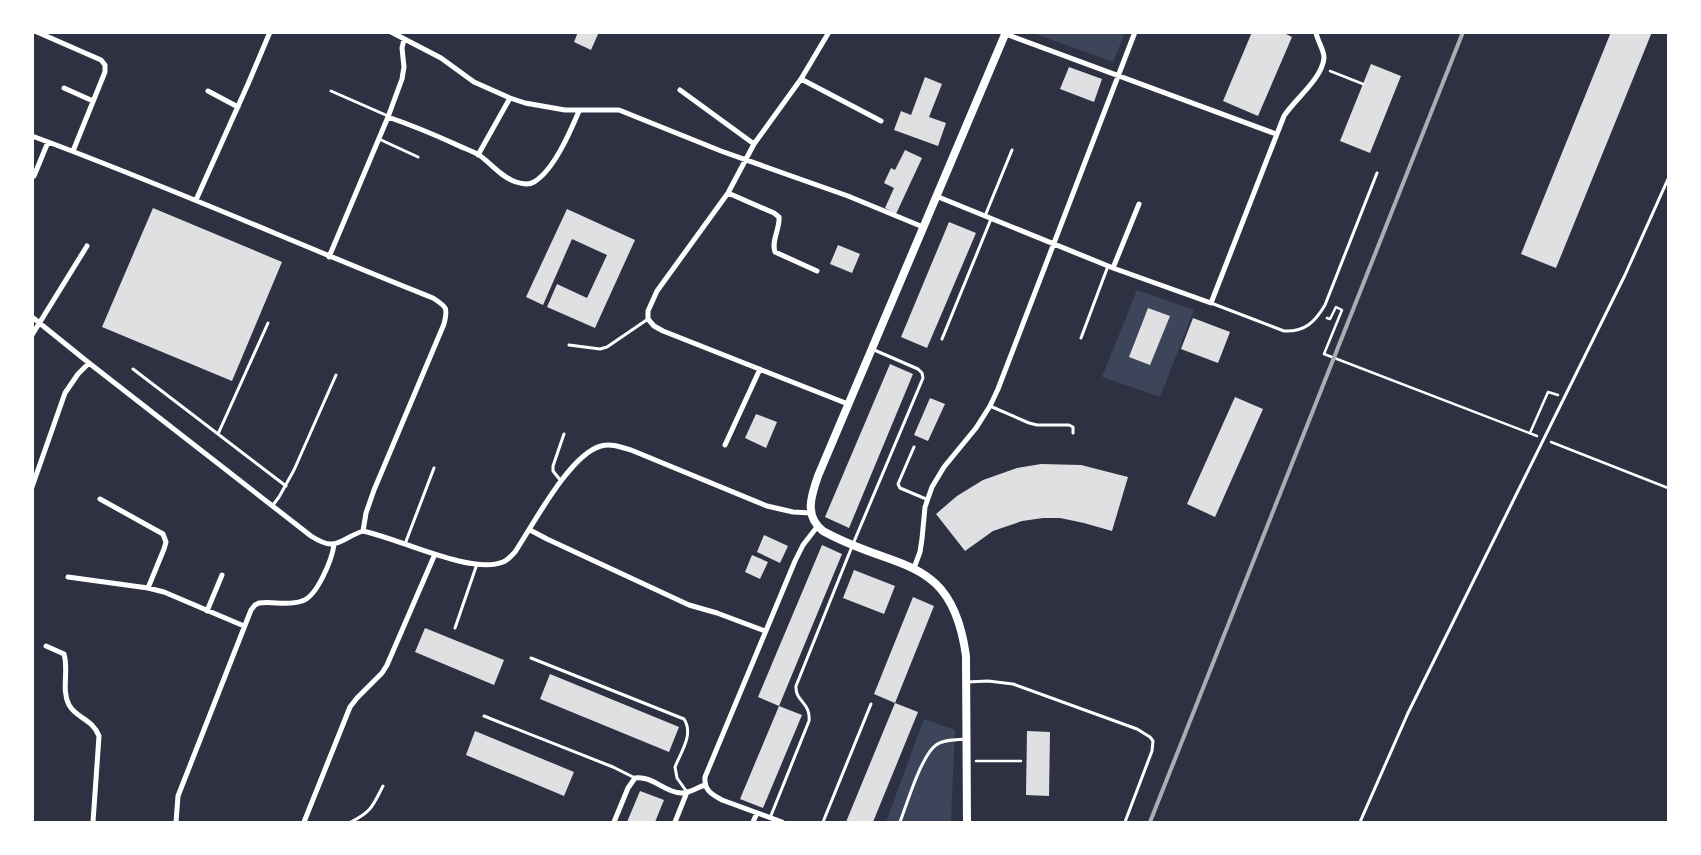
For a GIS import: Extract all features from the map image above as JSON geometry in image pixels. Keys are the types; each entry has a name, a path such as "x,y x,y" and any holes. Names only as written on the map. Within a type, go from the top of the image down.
{"main road":[{"path":"967,822 967,682 964,640 953,607 936,584 926,575 914,568 831,536 817,527 811,512 810,503 818,476 1004,33"}],"street":[{"path":"37,32 101,60 105,65 105,72 73,151"},
{"path":"196,200 270,32"},
{"path":"391,32 441,58 474,82 510,98 579,112 618,110 721,151 848,196 923,227"},
{"path":"829,32 801,79 754,144 728,193 657,291 648,311 648,319 654,326 663,331 848,404"},
{"path":"914,568 920,552 926,499 938,475 976,428 990,406 1135,32"},
{"path":"936,196 1111,267 1211,303 1276,134 1290,106 1322,68 1323,49 1316,32"},
{"path":"1004,33 1276,134"},
{"path":"329,257 402,79 404,67 402,48 404,39"},
{"path":"801,79 882,121"},
{"path":"64,88 94,101"},
{"path":"680,90 754,144"},
{"path":"208,91 238,107"},
{"path":"478,155 510,98"},
{"path":"388,116 429,132 478,155 512,180 528,184 535,182 556,156 579,112"},
{"path":"32,136 196,200 329,257 433,298 444,306 447,312 444,324 369,502 363,531"},
{"path":"34,176 48,142"},
{"path":"728,193 779,217 780,223 773,247 775,252 817,271"},
{"path":"1111,267 1139,204"},
{"path":"32,335 87,246"},
{"path":"32,317 319,541 334,545 363,531 435,554 477,564 496,564 508,560 575,464 589,452 600,446 612,444 767,506 793,512 811,512"},
{"path":"32,487 65,393 78,374 89,363"},
{"path":"725,445 760,369"},
{"path":"100,499 163,534 165,538 164,549 148,588"},
{"path":"782,822 722,800 708,791 705,777 765,631 803,545 817,527"},
{"path":"530,530 547,540 689,605 717,612 765,631"},
{"path":"176,822 178,796 244,626 255,605 259,603 294,603 303,601 311,596 328,565 334,545"},
{"path":"304,822 344,720 357,698 382,673 387,665 435,554"},
{"path":"207,611 222,575"},
{"path":"68,577 164,592 244,626"},
{"path":"46,646 64,654 68,703 72,710 95,726 99,736 93,822"},
{"path":"614,822 631,781 635,778 645,778 682,794 705,784"},
{"path":"675,822 687,792"},
{"path":"753,822 757,814"}],"lane":[{"path":"331,91 388,116"},
{"path":"379,139 418,157"},
{"path":"985,216 1012,150"},
{"path":"1211,303 1284,331 1299,330 1313,322 1325,305 1377,173"},
{"path":"1360,822 1408,713 1620,284 1668,179"},
{"path":"942,339 991,219"},
{"path":"1081,338 1111,267"},
{"path":"569,345 600,349 607,347 648,319"},
{"path":"218,434 268,323"},
{"path":"770,818 809,721 809,709 798,697 796,686 923,378 922,373 918,369 871,349"},
{"path":"133,369 286,486"},
{"path":"273,505 286,486 336,375"},
{"path":"990,406 1036,425 1069,425 1073,427 1073,433"},
{"path":"562,482 553,470 553,466 564,434"},
{"path":"914,447 898,484 900,488 926,499"},
{"path":"405,544 434,468"},
{"path":"455,628 477,564"},
{"path":"530,658 684,719 688,724 689,733 675,767 675,773 687,792"},
{"path":"967,682 994,681 1013,684 1138,729 1150,737 1153,741 1152,751 1125,822"},
{"path":"823,822 871,704"},
{"path":"484,716 613,767 635,778"},
{"path":"900,822 922,766 934,746 942,742 967,739"},
{"path":"351,822 371,810 383,786"}],"path":[{"path":"1322,68 1363,84"},
{"path":"1330,319 1336,307 1342,310 1324,354 1539,437"},
{"path":"1530,433 1548,392"},
{"path":"1548,441 1668,488"},
{"path":"967,761 1021,761"}],"shaded area":[{"path":"1125,32 1113,62 1033,33"},
{"path":"1137,290 1194,310 1160,397 1102,377"},
{"path":"924,719 955,730 951,822 886,822"}],"building":[{"path":"578,32 599,32 591,50 574,42"},
{"path":"1252,32 1282,32 1292,37 1258,116 1223,101"},
{"path":"1611,32 1652,32 1556,268 1521,254"},
{"path":"1371,64 1401,76 1370,153 1340,141"},
{"path":"1069,67 1102,79 1094,102 1060,89"},
{"path":"925,77 942,84 929,117 946,123 938,146 894,130 901,111 911,115"},
{"path":"905,150 922,158 896,214 885,208 894,188 884,183 891,168 895,170"},
{"path":"153,208 282,262 232,381 102,327"},
{"path":"567,209 635,240 595,328 547,307 557,284 587,298 607,255 572,239 543,305 526,297"},
{"path":"949,222 976,233 927,348 901,337"},
{"path":"838,245 860,254 852,273 830,264"},
{"path":"1148,308 1170,316 1150,365 1129,357"},
{"path":"1193,318 1230,332 1218,363 1181,349"},
{"path":"890,364 913,374 849,528 825,517"},
{"path":"1235,397 1263,409 1215,517 1187,504"},
{"path":"930,398 945,404 928,441 914,435"},
{"path":"756,414 777,422 766,448 745,438"},
{"path":"1041,464 1081,465 1128,477 1112,531 1060,518 1043,518 1022,521 993,531 965,551 936,514 957,496 983,480 1017,468"},
{"path":"764,535 788,546 780,563 757,552"},
{"path":"822,545 842,554 779,706 758,697"},
{"path":"752,555 768,562 760,579 745,572"},
{"path":"854,570 895,586 884,614 843,598"},
{"path":"913,597 934,606 895,703 874,694"},
{"path":"425,628 504,660 494,685 415,652"},
{"path":"550,674 679,727 669,752 540,699"},
{"path":"895,703 918,712 873,822 846,822"},
{"path":"779,706 802,715 763,808 740,799"},
{"path":"475,731 574,772 564,796 466,755"},
{"path":"1027,731 1050,732 1049,796 1026,795"},
{"path":"640,791 664,800 655,822 627,822"}],"railway":[{"path":"1150,822 1463,32"}]}
